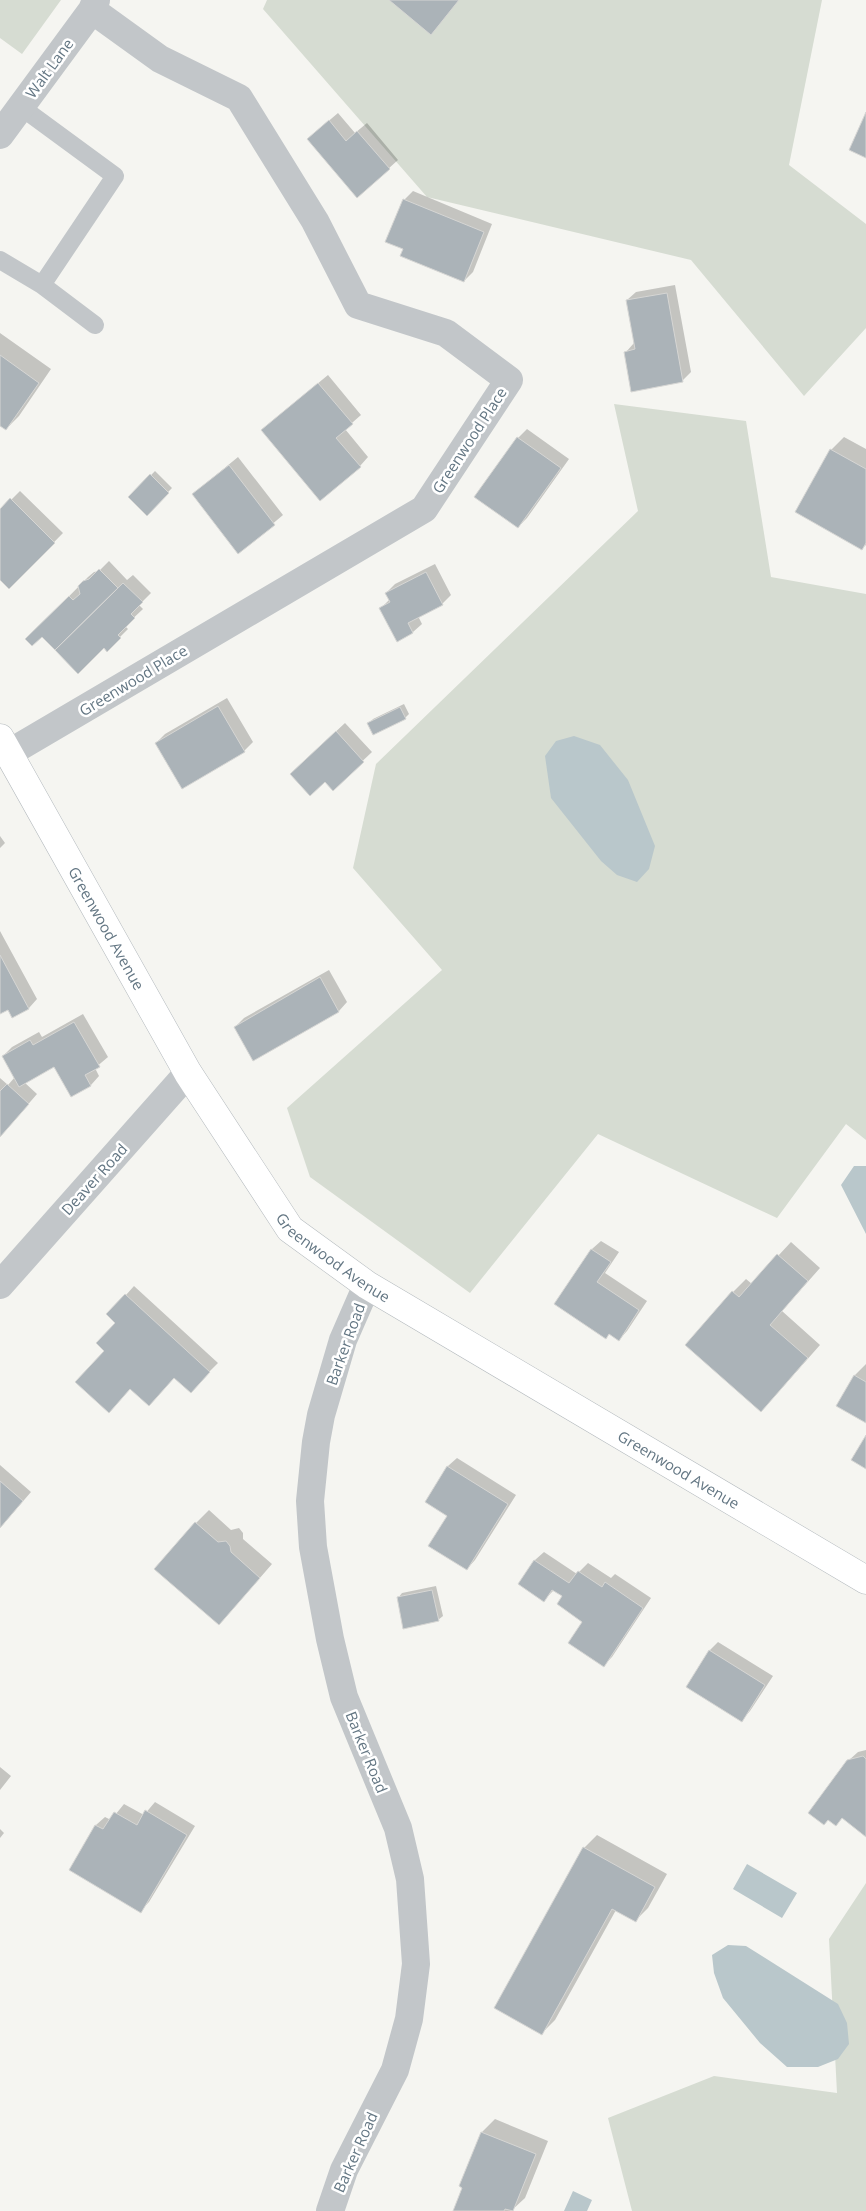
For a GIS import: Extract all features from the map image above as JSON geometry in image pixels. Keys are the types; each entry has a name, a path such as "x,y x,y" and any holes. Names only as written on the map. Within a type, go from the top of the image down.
{"main road":[{"name":"Greenwood Avenue","path":"4,746 188,1073 290,1229 368,1285 866,1580"}],"street":[{"name":"Walt Lane","path":"0,135 94,5"},
{"name":"Greenwood Place","path":"4,746 424,509 509,380 446,334 358,305 314,220 239,98 160,60 94,5"},
{"name":"Deaver Road","path":"0,1285 188,1073"},
{"name":"Barker Road","path":"330,2211 344,2170 395,2070 409,2019 416,1964 410,1879 398,1828 344,1697 330,1639 313,1547 310,1501 316,1442 321,1415 343,1340 368,1285"}],"lane":[{"path":"21,107 115,176 42,285"},
{"path":"0,260 42,285 95,325"}],"shaded area":[{"path":"0,0 61,0 22,54 0,38"},
{"path":"267,0 822,0 789,165 866,224 866,328 804,396 691,260 427,197 263,9"},
{"path":"614,404 746,421 771,577 866,594 866,1140 846,1124 777,1218 598,1134 470,1293 310,1177 287,1108 442,970 353,868 376,764 638,511"},
{"path":"574,736 600,745 628,780 655,846 649,869 637,882 617,875 601,861 551,798 545,756 556,741"},
{"path":"854,1166 866,1166 866,1234 841,1185"},
{"path":"747,1864 797,1893 782,1918 733,1889"},
{"path":"866,1883 866,2211 632,2211 608,2118 714,2076 837,2093 829,1939"},
{"path":"728,1945 746,1946 838,2004 847,2023 849,2044 838,2059 818,2067 787,2067 760,2043 723,1998 714,1973 712,1955"},
{"path":"573,2191 592,2200 587,2211 564,2211"}],"building":[{"path":"389,0 459,0 431,35"},
{"path":"866,112 866,158 849,150"},
{"path":"329,120 346,141 357,131 390,169 357,198 307,139"},
{"path":"403,199 484,232 464,282 400,256 403,249 385,242"},
{"path":"667,293 683,382 631,392 624,352 635,349 626,300"},
{"path":"0,355 39,383 6,430 0,426"},
{"path":"318,383 353,424 336,438 361,467 320,501 261,430"},
{"path":"517,437 561,468 518,528 474,497"},
{"path":"830,449 866,469 866,543 862,550 795,512"},
{"path":"229,465 275,525 238,554 192,494"},
{"path":"150,474 169,493 147,516 128,497"},
{"path":"10,498 55,543 9,589 0,580 0,509"},
{"path":"99,569 118,588 55,650 42,637 32,646 25,639 69,596 73,600 80,594 78,586"},
{"path":"426,572 443,605 408,623 413,633 397,642 379,608 390,602 385,593"},
{"path":"123,583 143,602 131,614 135,618 118,635 121,638 107,652 104,648 78,674 55,650"},
{"path":"218,706 245,752 182,789 155,743"},
{"path":"400,707 406,719 373,735 367,723"},
{"path":"336,731 364,762 333,791 325,782 310,796 290,774"},
{"path":"0,955 29,1009 12,1018 8,1010 0,1014"},
{"path":"320,977 339,1012 253,1061 234,1027"},
{"path":"74,1022 100,1067 85,1075 91,1086 71,1097 54,1067 19,1087 2,1056 30,1040 33,1045"},
{"path":"7,1084 29,1104 0,1137 0,1091"},
{"path":"591,1249 611,1262 597,1282 639,1310 619,1341 609,1334 606,1339 554,1304"},
{"path":"777,1254 808,1281 770,1325 808,1358 761,1412 685,1345 732,1291 739,1297"},
{"path":"125,1294 210,1372 191,1393 174,1378 149,1406 130,1389 109,1413 75,1382 104,1351 96,1343 115,1323 106,1314"},
{"path":"854,1375 866,1382 866,1423 836,1406"},
{"path":"866,1435 866,1469 851,1460"},
{"path":"447,1466 508,1504 467,1570 428,1546 447,1516 425,1502"},
{"path":"0,1481 23,1501 0,1528"},
{"path":"195,1522 218,1542 226,1541 230,1546 231,1552 260,1578 219,1625 154,1569"},
{"path":"534,1560 569,1583 578,1571 602,1587 605,1582 643,1608 604,1667 568,1643 582,1622 557,1604 562,1596 552,1590 544,1602 518,1584"},
{"path":"432,1590 439,1621 403,1629 397,1597"},
{"path":"709,1650 765,1685 742,1722 686,1687"},
{"path":"863,1756 866,1759 866,1837 842,1818 836,1826 828,1820 824,1825 808,1813 847,1760"},
{"path":"145,1810 187,1835 141,1913 69,1870 95,1825 103,1829 114,1812 137,1825"},
{"path":"583,1847 655,1887 636,1922 612,1909 542,2035 494,2008"},
{"path":"481,2132 536,2154 513,2211 505,2209 504,2211 453,2211 462,2188 459,2186"}]}
